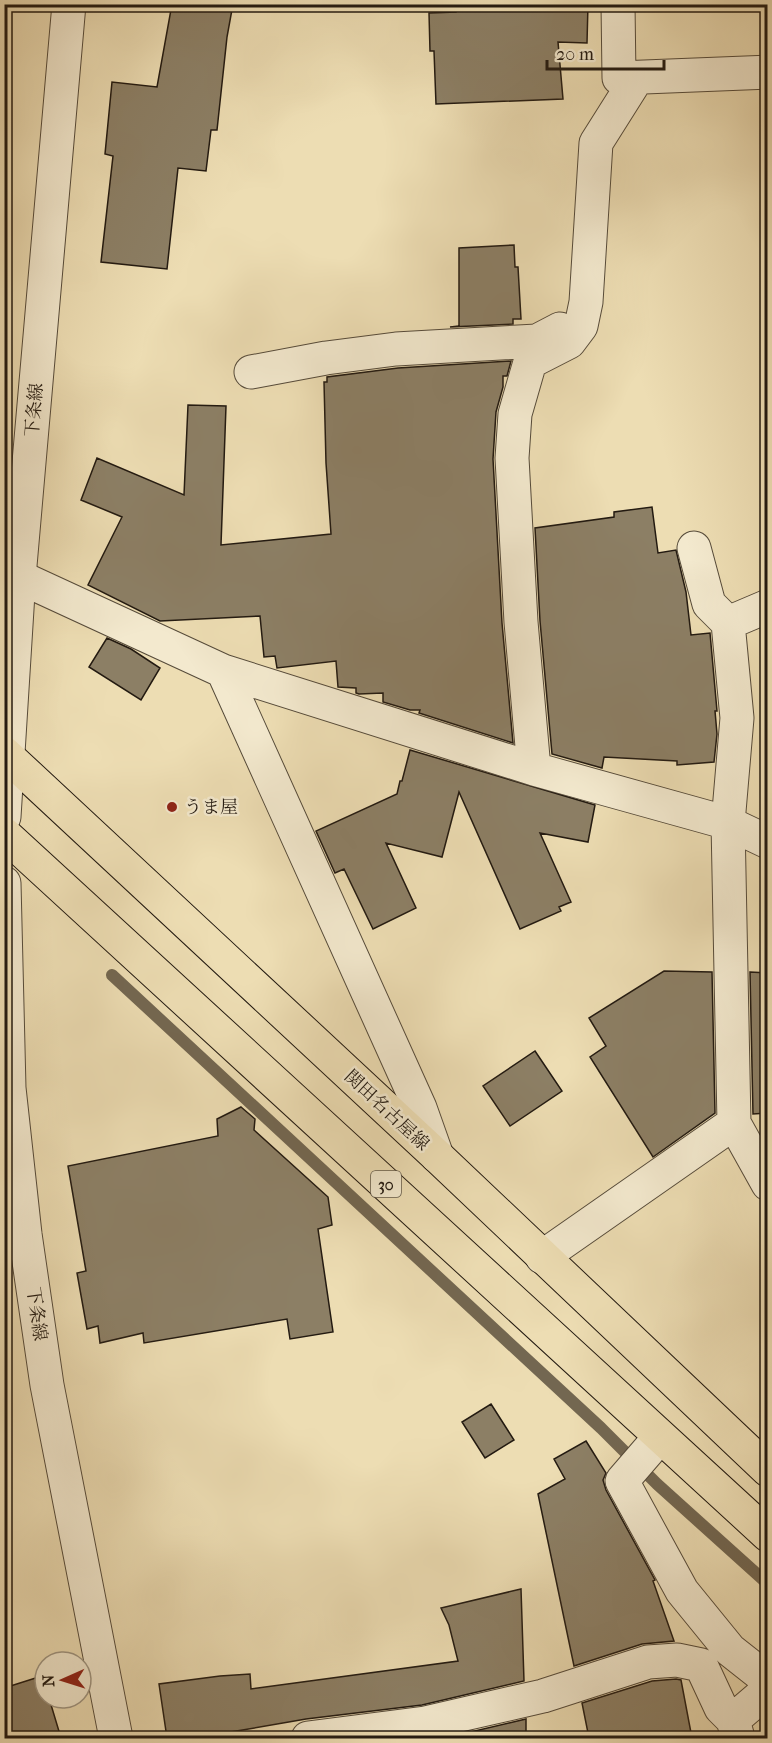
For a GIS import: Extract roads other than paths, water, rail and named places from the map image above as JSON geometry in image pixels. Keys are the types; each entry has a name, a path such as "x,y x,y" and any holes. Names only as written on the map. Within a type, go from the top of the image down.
{"main road":[{"name":"関田名古屋線","path":"7,755 437,1156 768,1470"},
{"name":"30","path":"4,834 768,1535"}],"street":[{"name":"下条線","path":"4,817 12,574 69,4"},
{"path":"618,4 619,78 768,72"},
{"path":"251,372 326,358 396,349 547,341 569,342 581,326 586,302 596,143 637,78"},
{"path":"534,769 512,458 515,414 530,362 547,341"},
{"path":"694,548 709,604 728,623 737,718 728,823 734,1123 768,1184"},
{"path":"12,574 223,671 534,769 728,823 768,842"},
{"path":"728,623 768,606"},
{"path":"223,671 420,1108 437,1156"},
{"name":"下条線","path":"4,883 9,1088 25,1234 47,1385 116,1738"},
{"path":"542,1257 734,1123"},
{"path":"660,1437 622,1481 682,1591 730,1650 768,1680"},
{"path":"308,1738 425,1723 543,1696 648,1662 677,1660 701,1665 730,1650"},
{"path":"701,1665 721,1708 736,1729 768,1689"}],"waterway":[{"path":"112,975 601,1428 657,1484 768,1584"}],"place":[{"name":"うま屋","path":"172,807"}]}
